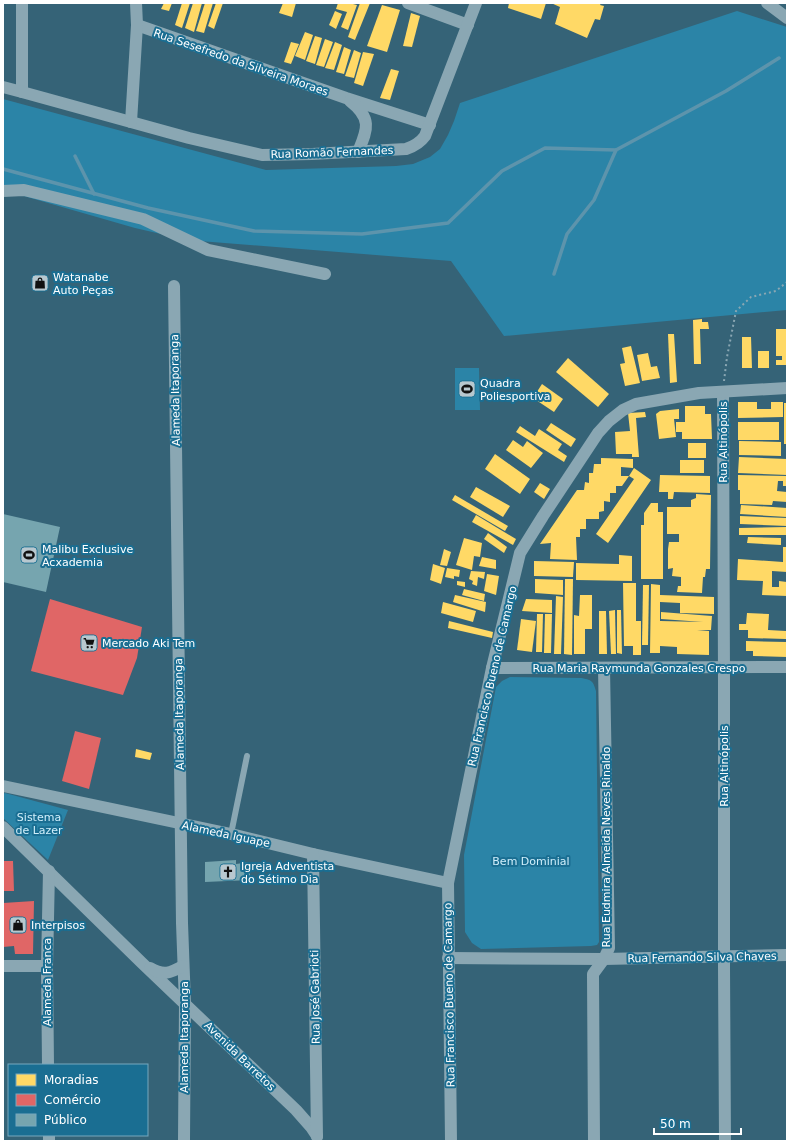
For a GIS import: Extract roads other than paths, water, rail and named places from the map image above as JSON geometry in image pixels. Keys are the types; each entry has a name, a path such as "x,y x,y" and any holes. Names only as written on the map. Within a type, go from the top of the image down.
{"street":[{"path":"22,3 22,92"},
{"path":"130,122 137,25 136,3"},
{"path":"408,3 468,25"},
{"path":"421,142 426,136 476,3"},
{"path":"766,3 787,18"},
{"name":"Rua Sesefredo da Silveira Moraes","path":"137,25 346,98 430,125"},
{"name":"Rua Romão Fernandes","path":"3,88 189,138 262,155 406,149 421,142"},
{"path":"346,98 355,105 366,121 366,133 358,152"},
{"path":"408,118 422,134 421,142"},
{"path":"3,191 24,190 142,219 208,250 324,274"},
{"name":"Alameda Itaporanga","path":"174,286 182,923 185,1004 184,1141"},
{"name":"Rua Francisco Bueno de Camargo","path":"451,1141 448,883 492,668 520,553 542,516 598,433 609,420 622,410 636,404 699,393 787,388"},
{"name":"Rua Altinópolis","path":"723,392 724,956 726,1141"},
{"name":"Rua Maria Raymunda Gonzales Crespo","path":"492,668 787,667"},
{"name":"Rua Eudmira Almeida Neves Rinaldo","path":"594,1141 592,974 604,959 609,948 604,668"},
{"name":"Alameda Iguape","path":"3,786 231,834 313,854 448,883"},
{"name":"Avenida Barretos","path":"3,827 207,1026 296,1110 319,1136"},
{"name":"Rua José Gabrioti","path":"313,854 319,1136"},
{"name":"Alameda Franca","path":"48,1064 47,966 49,871"},
{"path":"48,899 57,890 67,889"},
{"name":"Rua Fernando Silva Chaves","path":"448,958 604,959 787,955"},
{"name":"Avenida Barretos","path":"142,963 155,971 166,973 183,966"},
{"path":"3,966 47,966"},
{"path":"185,1034 190,1027 195,1024 201,1023 207,1026"}],"lane":[{"path":"231,834 247,756"}],"waterway":[{"path":"3,169 148,208 254,231 362,234 448,223 502,171 545,148 616,150 726,91 779,58"},
{"path":"554,274 567,234 594,200 616,150"},
{"path":"75,156 94,194"}],"place":[{"name":"Watanabe Auto Peças","path":"40,283"},
{"name":"Quadra Poliesportiva","path":"467,389"},
{"name":"Malibu Exclusive Acxademia","path":"29,555"},
{"name":"Mercado Aki Tem","path":"89,643"},
{"name":"Igreja Adventista do Sétimo Dia","path":"228,872"},
{"name":"Interpisos","path":"18,925"}],"park label":[{"name":"Sistema de Lazer","path":"39,823"},
{"name":"Bem Dominial","path":"531,861"}]}
